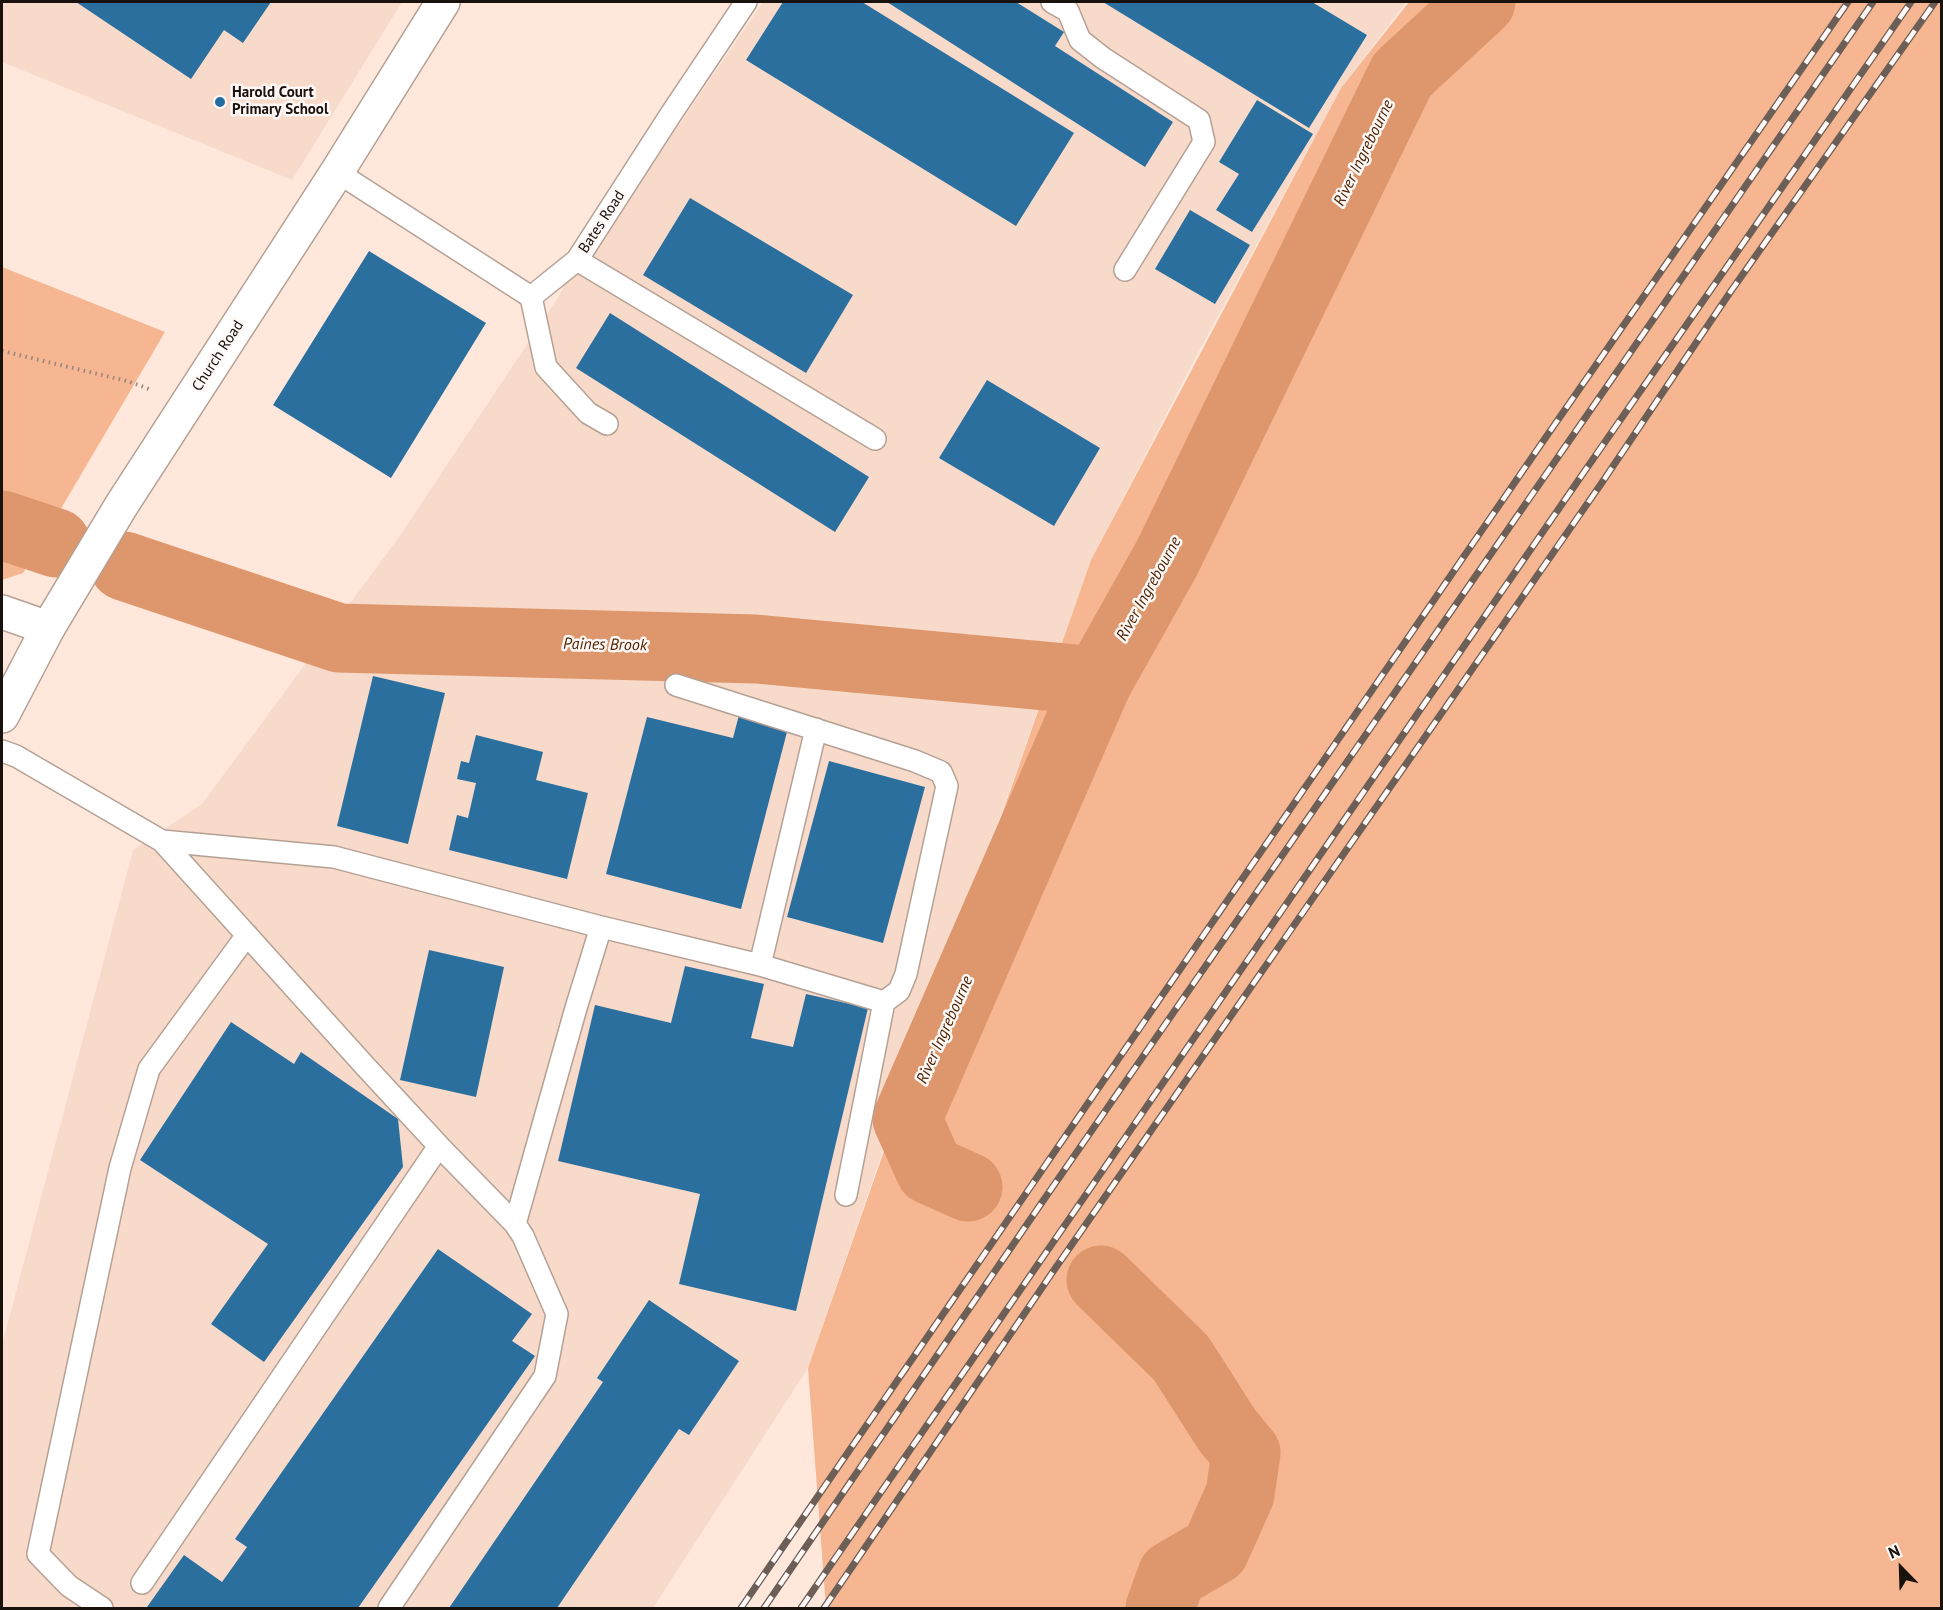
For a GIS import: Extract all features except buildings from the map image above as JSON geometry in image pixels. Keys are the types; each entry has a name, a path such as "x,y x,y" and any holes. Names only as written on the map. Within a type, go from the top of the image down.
{"street":[{"name":"Church Road","path":"2,716 48,628 121,506 337,172 443,2"},
{"path":"2,612 48,628"}],"lane":[{"name":"Bates Road","path":"531,297 577,260 746,2"},
{"path":"1052,2 1068,11 1080,40 1103,58 1199,120 1204,142 1125,270"},
{"path":"337,172 531,297 546,367 588,413 607,424"},
{"path":"577,260 875,439"},
{"path":"676,684 915,761 941,772 947,786 906,974 899,991 884,1002 846,1196"},
{"path":"760,965 816,729"},
{"path":"2,751 16,756 162,841 439,1146 515,1224 557,1314 545,1376 389,1608"},
{"path":"162,841 333,857 601,927 760,965 884,1002"},
{"path":"515,1224 601,927"},
{"path":"102,1608 69,1586 38,1554 117,1179 149,1069 247,935"},
{"path":"142,1583 439,1146"}],"path":[{"path":"2,351 126,381 189,400"}],"shaded area":[{"name":"Harold Court Primary School","path":"2,2 402,2 292,180 2,62"},
{"path":"763,2 1406,2 1341,88 1190,368 1091,560 808,1368 653,1608 2,1608 2,1345 133,850 202,804 399,537 559,296 577,260 667,142"},
{"path":"1409,2 1941,2 1941,1608 826,1608 808,1368 1091,560 1341,88"},
{"path":"2,267 165,332 23,573 2,580"}],"waterway":[{"name":"River Ingrebourne","path":"968,1187 930,1170 907,1119 1098,681 1167,558 1402,75 1481,2"},
{"name":"Paines Brook","path":"2,525 56,543"},
{"name":"Paines Brook","path":"124,566 339,638 756,649 1098,681"},
{"name":"River Ingrebourne","path":"1101,1280 1181,1358 1227,1430 1246,1453 1240,1494 1215,1550 1172,1575 1160,1608"}],"railway":[{"path":"741,1608 1848,2"},
{"path":"764,1608 1873,2"},
{"path":"801,1608 1911,2"},
{"path":"824,1608 1052,1273 1601,484 1731,291 1935,2"}],"place":[{"name":"Harold Court Primary School","path":"220,102"}]}
